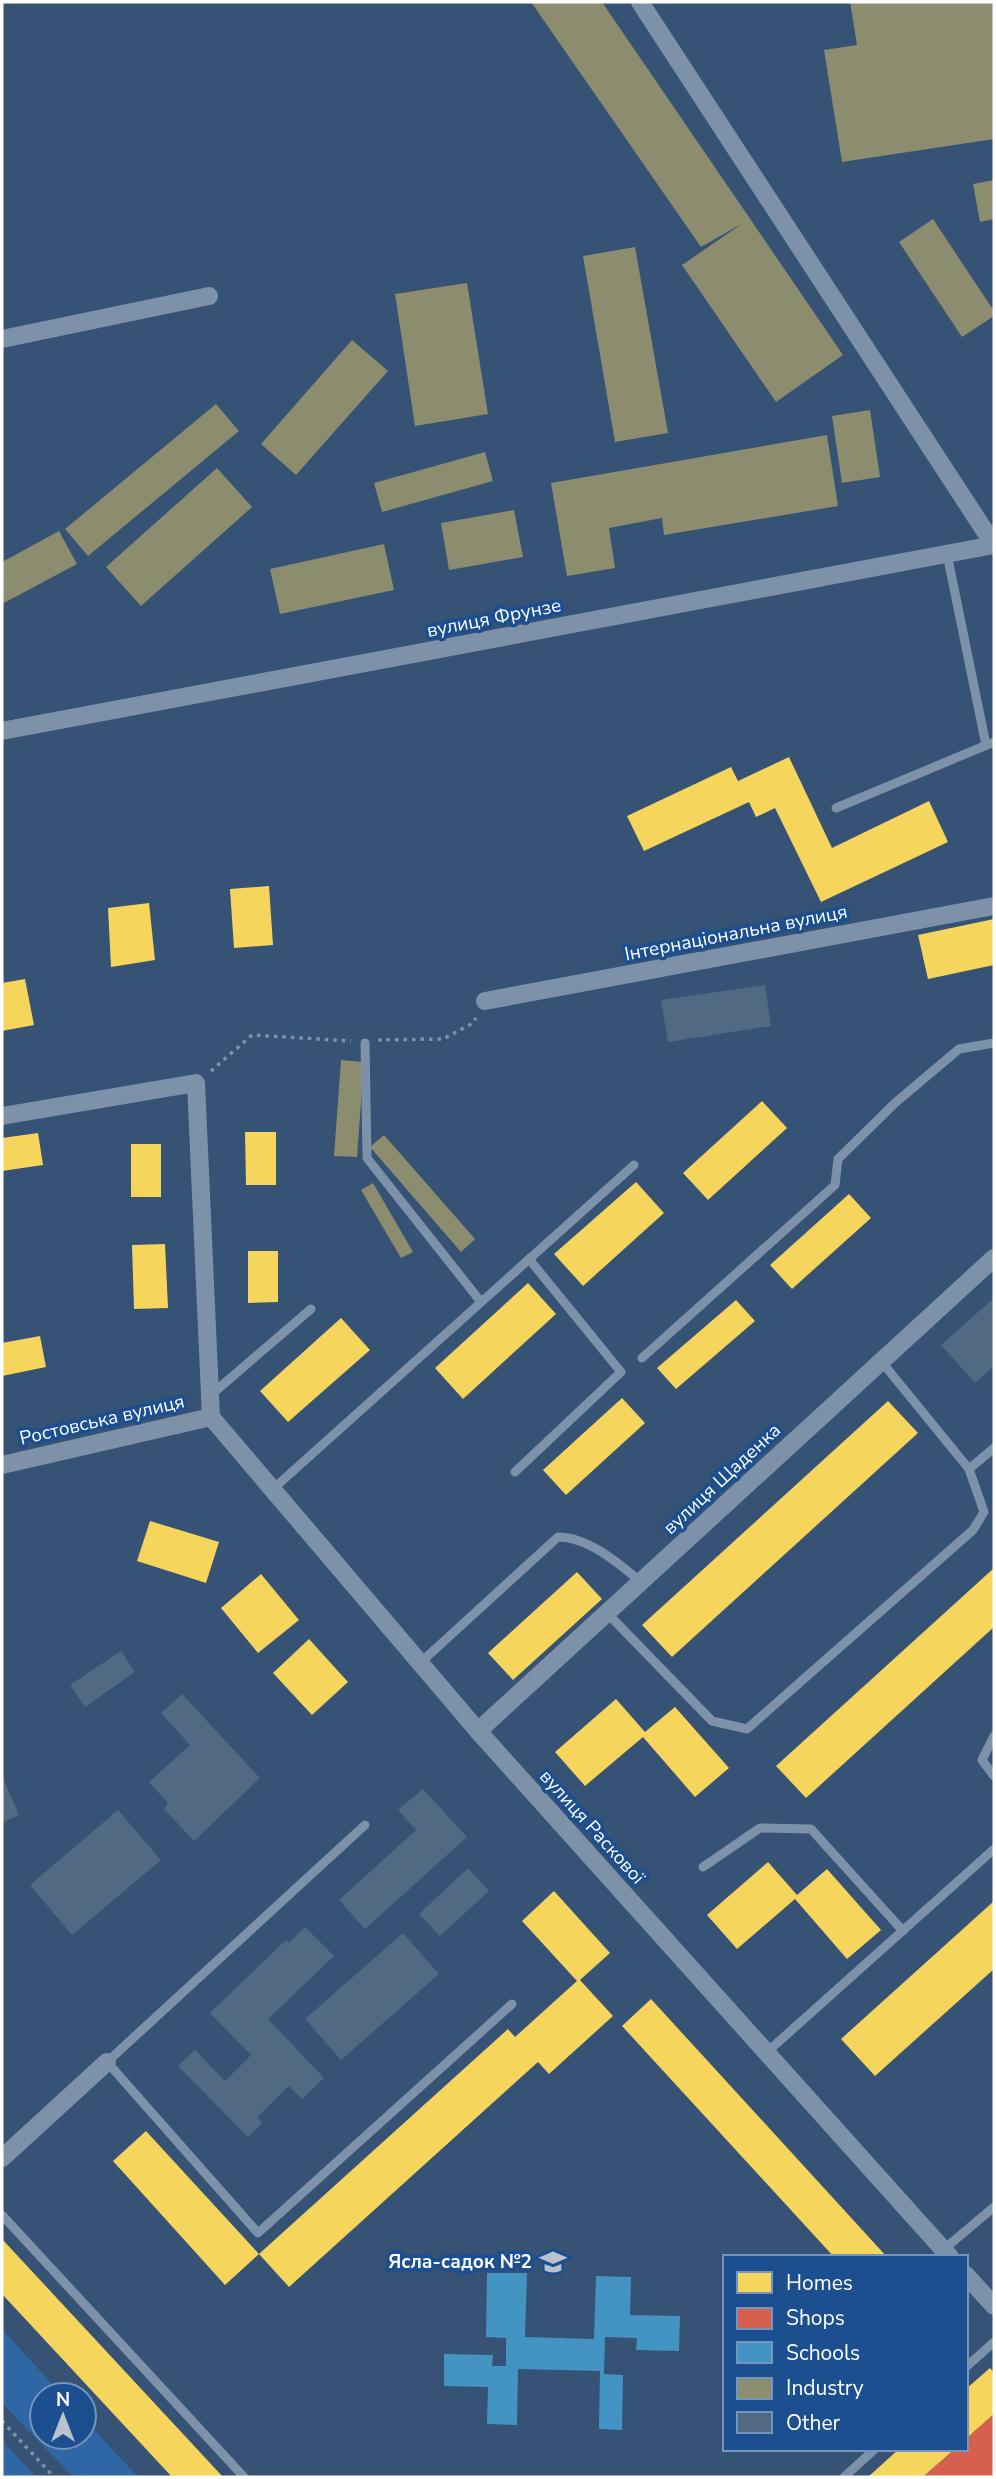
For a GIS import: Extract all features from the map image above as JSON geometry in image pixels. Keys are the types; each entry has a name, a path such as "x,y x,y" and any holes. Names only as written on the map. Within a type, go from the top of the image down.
{"street":[{"path":"643,3 994,545"},
{"path":"2,339 209,296"},
{"name":"вулиця Фрунзе","path":"2,731 994,545"},
{"name":"Інтернаціональна вулиця","path":"485,1001 994,906"},
{"path":"2,1116 196,1083 211,1417"},
{"name":"вулиця Щаденка","path":"478,1731 994,1258"},
{"name":"вулиця Раскової","path":"211,1417 478,1731 947,2253"},
{"name":"Ростовська вулиця","path":"2,1465 211,1417"},
{"path":"2,2158 107,2062"},
{"path":"968,2277 994,2306"}],"lane":[{"path":"836,808 990,743 947,554"},
{"path":"642,1358 835,1185 838,1159 895,1103 959,1049 994,1043"},
{"path":"365,1044 367,1158 481,1302"},
{"path":"272,1489 634,1165"},
{"path":"515,1472 621,1372 528,1259"},
{"path":"210,1395 311,1309"},
{"path":"607,1613 712,1721 747,1729 973,1530 984,1512 969,1469 881,1361"},
{"path":"969,1469 994,1448"},
{"path":"420,1663 558,1537 574,1537 619,1564 641,1582"},
{"path":"994,1736 982,1760 994,1776"},
{"path":"365,1825 107,2062 258,2233 512,2004"},
{"path":"703,1867 760,1828 811,1829 903,1931"},
{"path":"766,2053 994,1849"},
{"path":"947,2253 994,2207"},
{"path":"2,2215 244,2477"},
{"path":"968,2365 994,2342"},
{"path":"844,2477 873,2451"}],"path":[{"path":"196,1083 252,1035 336,1038 365,1044 385,1038 443,1039 473,1023 485,1001"},
{"path":"2,2421 54,2477"}],"shaded area":[{"path":"2,2329 49,2381 28,2381 28,2430 2,2403"},
{"path":"98,2434 138,2477 73,2477 48,2451 98,2451"},
{"path":"2,2440 36,2477 2,2477"}],"building: Homes":[{"path":"789,757 832,848 929,801 948,842 821,902 775,808 756,817 749,802 644,851 627,816 731,767 738,781"},
{"path":"269,886 273,945 234,948 230,889"},
{"path":"149,903 155,960 111,967 108,908"},
{"path":"994,919 994,965 928,979 918,935"},
{"path":"25,979 34,1025 2,1031 2,983"},
{"path":"762,1101 787,1128 708,1200 683,1173"},
{"path":"245,1132 276,1132 276,1185 246,1185"},
{"path":"38,1133 43,1165 2,1171 2,1138"},
{"path":"131,1144 161,1144 161,1197 131,1197"},
{"path":"636,1182 664,1213 583,1286 554,1254"},
{"path":"849,1194 871,1218 792,1289 770,1265"},
{"path":"165,1244 168,1308 134,1309 132,1245"},
{"path":"248,1251 278,1251 278,1302 248,1303"},
{"path":"528,1283 556,1314 463,1399 435,1368"},
{"path":"736,1300 755,1321 676,1389 657,1368"},
{"path":"341,1318 370,1350 288,1422 260,1391"},
{"path":"40,1336 46,1367 2,1376 2,1343"},
{"path":"622,1398 645,1423 566,1495 543,1470"},
{"path":"888,1401 918,1433 672,1657 642,1625"},
{"path":"150,1521 219,1542 206,1583 137,1561"},
{"path":"994,1568 994,1627 806,1798 776,1766"},
{"path":"577,1572 602,1599 513,1680 488,1653"},
{"path":"261,1574 299,1620 258,1653 221,1608"},
{"path":"309,1639 348,1682 312,1715 273,1673"},
{"path":"616,1699 645,1732 675,1707 729,1768 695,1797 643,1737 585,1786 555,1752"},
{"path":"768,1862 797,1895 827,1869 881,1930 847,1959 795,1899 737,1949 707,1915"},
{"path":"554,1891 610,1953 580,1980 613,2016 549,2074 538,2062 289,2287 259,2254 508,2029 515,2037 577,1981 522,1921"},
{"path":"994,1901 994,1969 875,2076 841,2039"},
{"path":"651,1999 885,2255 832,2255 622,2026"},
{"path":"146,2131 259,2254 225,2285 113,2161"},
{"path":"2,2239 223,2477 172,2477 98,2397 98,2381 83,2381 2,2294"},
{"path":"990,2368 994,2373 994,2414 968,2437 968,2387"},
{"path":"897,2451 953,2451 923,2477 868,2477"}],"building: Shops":[{"path":"994,2414 994,2477 923,2477 953,2451 968,2451 968,2437"}],"building: Schools":[{"path":"487,2273 527,2273 525,2337 594,2339 596,2276 631,2277 630,2315 680,2316 679,2351 636,2350 637,2338 605,2337 604,2374 623,2375 622,2430 599,2429 600,2371 518,2369 517,2425 487,2424 488,2387 444,2386 444,2354 493,2355 492,2366 506,2366 506,2338 486,2337"}],"building: Industry":[{"path":"531,2 602,2 843,355 776,402 682,265 743,223 701,247"},
{"path":"850,2 994,2 994,139 842,162 824,50 857,45"},
{"path":"994,180 994,219 980,222 973,184"},
{"path":"933,219 994,311 994,316 962,337 899,242"},
{"path":"635,247 668,433 615,442 583,256"},
{"path":"467,283 488,414 415,426 395,294"},
{"path":"352,340 388,371 296,475 261,444"},
{"path":"216,404 239,431 88,556 65,529"},
{"path":"870,410 880,477 842,483 832,416"},
{"path":"827,435 838,506 664,535 662,518 609,528 615,568 567,576 551,483"},
{"path":"485,452 493,481 382,512 374,483"},
{"path":"217,468 252,507 141,606 106,567"},
{"path":"514,510 523,557 449,570 441,523"},
{"path":"59,531 77,564 2,604 2,562"},
{"path":"384,544 394,590 280,614 270,569"},
{"path":"341,1060 364,1062 357,1157 334,1156"},
{"path":"384,1135 475,1239 461,1252 370,1147"},
{"path":"373,1183 413,1252 401,1258 361,1190"}],"building: Other":[{"path":"765,985 771,1026 668,1042 661,1000"},
{"path":"994,1298 994,1366 975,1383 941,1345"},
{"path":"121,1651 135,1672 85,1707 70,1685"},
{"path":"182,1694 260,1778 194,1841 164,1809 168,1803 149,1782 190,1745 161,1713"},
{"path":"2,1775 19,1815 2,1823"},
{"path":"423,1789 467,1837 365,1929 339,1900 416,1830 398,1810"},
{"path":"118,1810 161,1860 72,1935 30,1885"},
{"path":"468,1868 489,1891 440,1936 419,1914"},
{"path":"305,1927 334,1956 268,2019 324,2078 302,2099 289,2086 257,2117 262,2123 248,2137 178,2066 195,2050 225,2081 251,2055 210,2013 286,1940 289,1943"},
{"path":"403,1933 439,1974 341,2060 305,2019"}],"tram line":[{"path":"2,723 994,538"},
{"path":"2,738 994,552"}],"place":[{"name":"Ясла-садок №2","path":"553,2262"}]}
